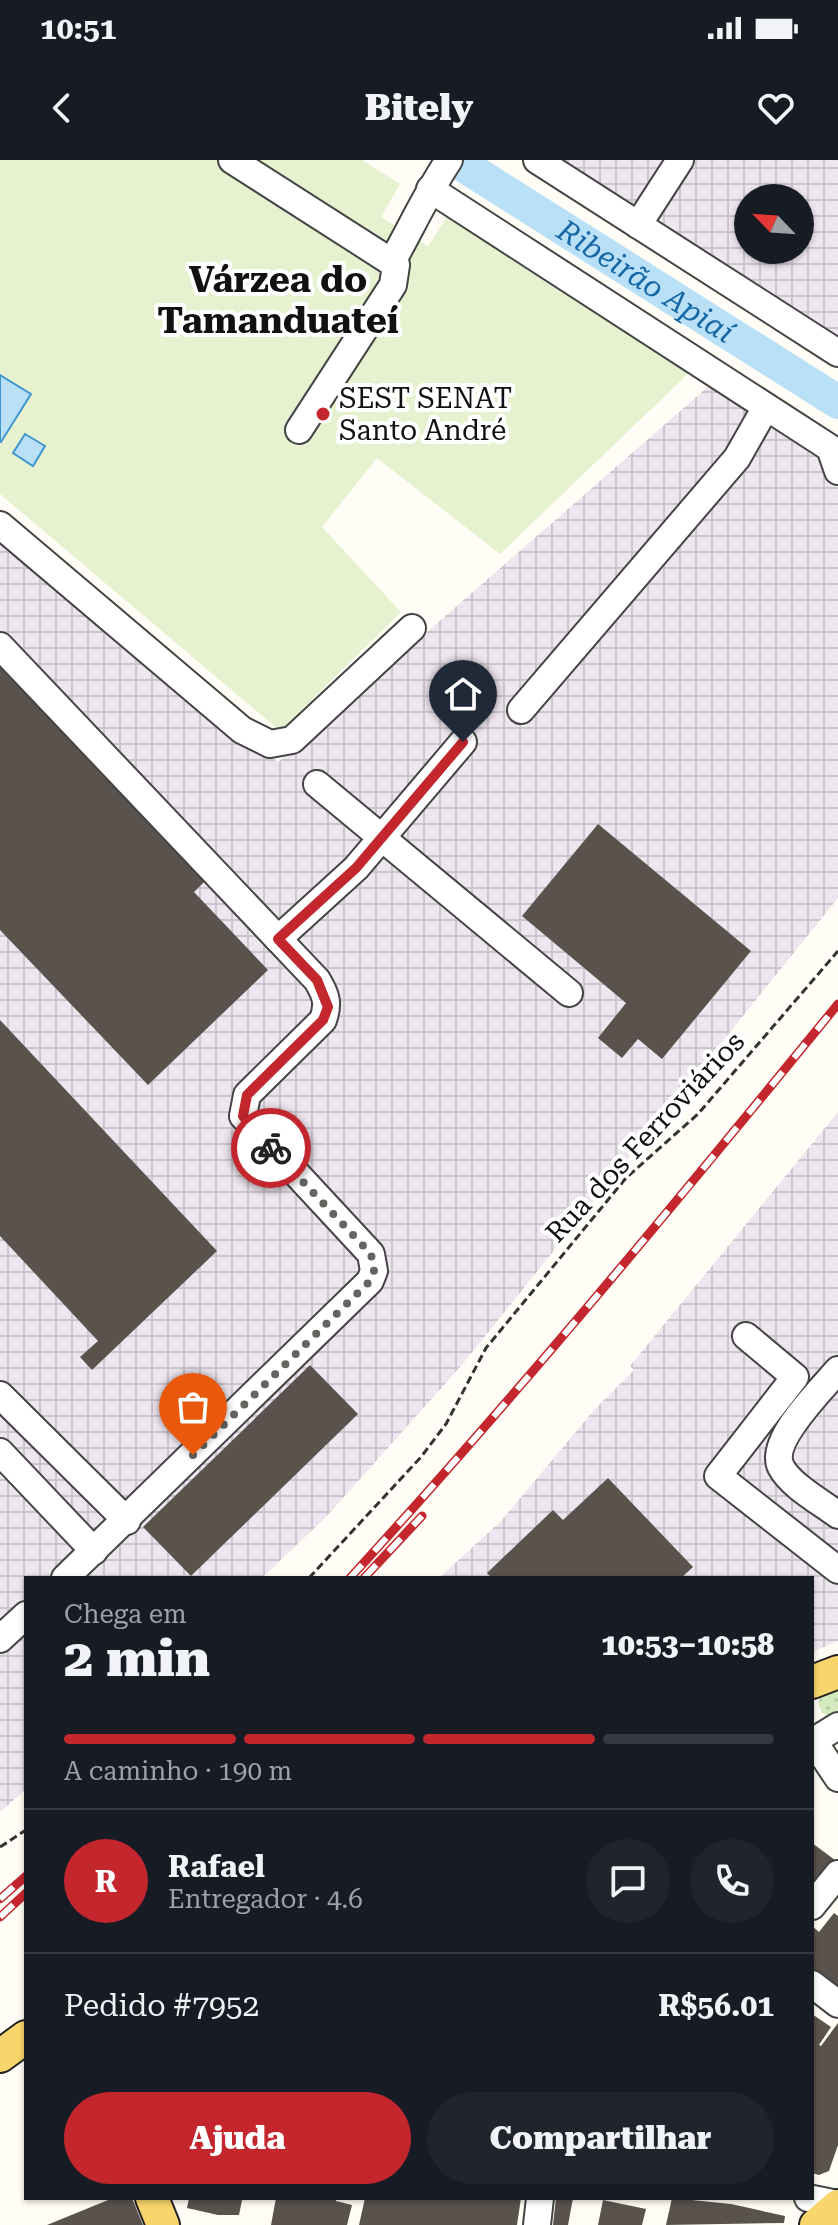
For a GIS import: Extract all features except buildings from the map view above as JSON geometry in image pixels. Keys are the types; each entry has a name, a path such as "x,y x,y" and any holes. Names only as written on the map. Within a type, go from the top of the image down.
{"main road":[{"path":"814,1681 838,1672"},
{"path":"0,2056 24,2038"},
{"path":"153,2200 163,2225"},
{"path":"816,2225 838,2205"}],"street":[{"path":"232,160 386,257 397,271 393,285 299,430"},
{"path":"537,160 838,353"},
{"path":"638,225 680,160"},
{"path":"386,257 417,219 434,183 830,448 838,471"},
{"path":"521,710 737,458 766,407"},
{"path":"0,525 242,730 270,744 292,740 412,628"},
{"path":"0,646 317,980 328,1007 323,1020 247,1095 243,1116 371,1254 374,1271 370,1281 67,1576"},
{"path":"278,939 384,838 463,742"},
{"path":"317,784 569,993"},
{"path":"746,1336 795,1377 718,1476 838,1570"},
{"path":"838,1370 784,1435 778,1453 788,1475 838,1515"},
{"path":"0,1395 127,1521"},
{"path":"0,1452 94,1551"},
{"path":"0,1639 24,1617"},
{"path":"814,1740 838,1726"},
{"path":"814,1744 838,1778"},
{"path":"814,1904 838,1874"},
{"path":"814,1986 838,2004"},
{"path":"814,2199 838,2205"},
{"path":"537,2225 540,2200"},
{"path":"837,2225 838,2215"}],"path":[{"name":"Rua dos Ferroviários","path":"311,1576 421,1457 446,1424 486,1348 626,1178 698,1114 838,951"},
{"path":"0,1847 24,1831"}],"shaded area":[{"path":"531,160 838,160 838,368"},
{"path":"710,385 838,457 838,898 461,1366 326,1517 264,1576 24,1576 24,1791 0,1812 0,514 278,762"},
{"path":"838,1112 838,1641 814,1651 814,1576 441,1576 501,1521 594,1410 634,1370 630,1366"}],"green space":[{"name":"SEST SENAT Santo André","path":"0,160 362,160 400,184 381,217 428,246 448,215 691,371 500,554 377,458 322,527 401,612 280,731 0,494"},
{"path":"838,1687 838,1710 828,1715 822,1713 818,1703 822,1694"}],"water":[{"path":"0,375 31,394 1,442 0,441"},
{"path":"25,434 45,446 33,466 13,453"}],"waterway":[{"name":"Ribeirão Apiaí","path":"455,160 838,402"}],"railway":[{"path":"352,1576 537,1366 838,1004"},
{"path":"366,1576 422,1516"},
{"path":"0,1899 24,1878"},
{"path":"0,1917 24,1895"}],"way so far":[{"path":"193,1455 370,1281 374,1271 371,1254 271,1148"}],"place":[{"name":"SEST SENAT Santo André","path":"323,414"}],"district":[{"name":"Várzea do Tamanduateí","path":"278,300"}],"route":[{"path":"271,1148 249,1125 243,1116 242,1106 247,1095 323,1020 328,1007 317,980 278,939 356,868 463,742"}]}
